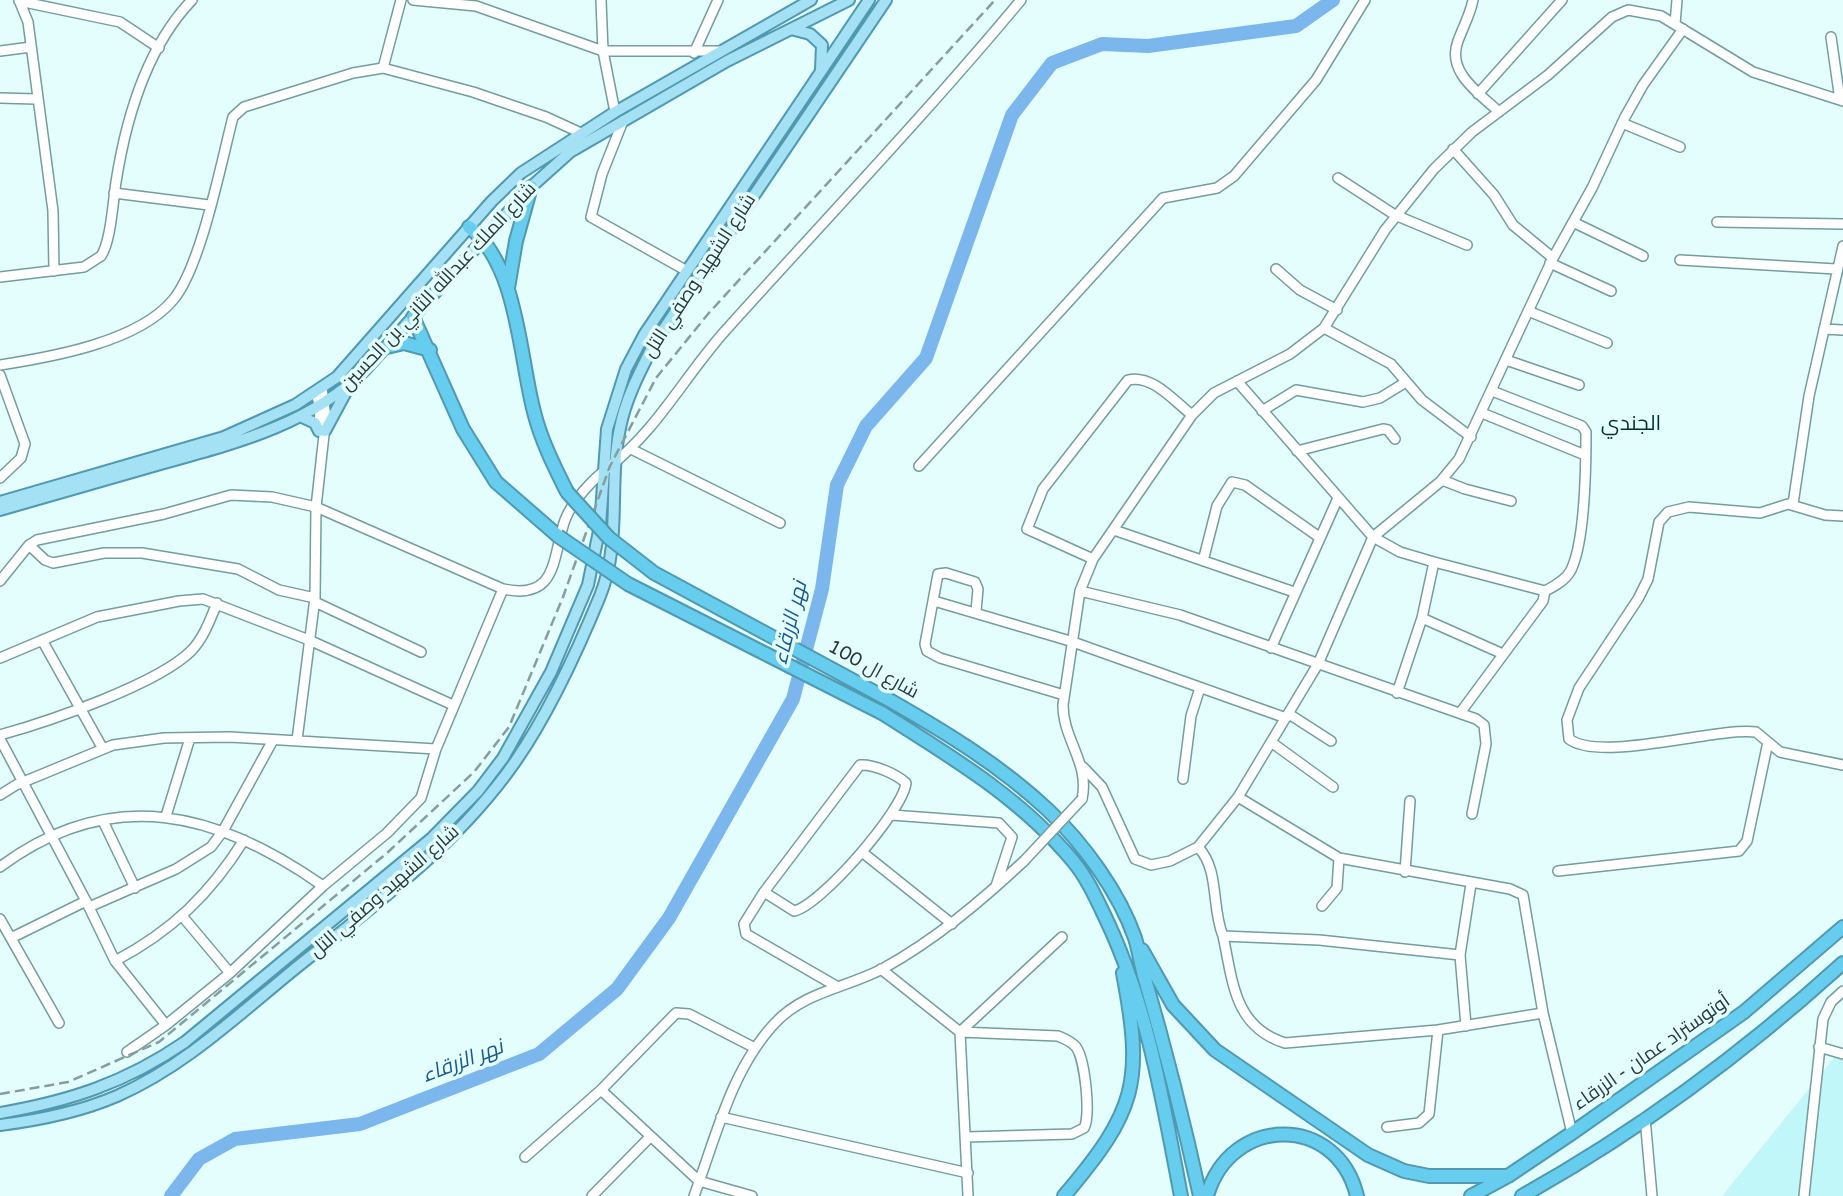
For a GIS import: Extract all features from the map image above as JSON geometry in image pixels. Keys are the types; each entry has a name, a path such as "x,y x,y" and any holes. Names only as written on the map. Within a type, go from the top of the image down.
{"highway":[{"path":"508,288 516,241 531,187"},
{"name":"شارع ال 100","path":"469,227 484,239 508,288 534,412 546,449 567,492 609,538 654,572 959,741 1012,778 1050,812 1091,862 1135,938 1161,1030 1200,1196"},
{"name":"شارع ال 100","path":"413,317 463,429 496,482 558,536 628,584 881,713 960,762 1039,823 1074,862 1090,885 1119,949 1148,1034 1181,1196"},
{"path":"387,346 404,343 430,350"},
{"name":"أوتوستراد عمان - الزرقاء","path":"1471,1196 1508,1176 1572,1133 1744,1012 1843,927"},
{"path":"1135,938 1166,994 1199,1036 1231,1063 1357,1148 1392,1167 1417,1174 1442,1177 1508,1176"},
{"path":"1064,1196 1107,1144 1121,1119 1130,1093 1134,1038 1119,949"},
{"path":"1522,1196 1553,1179 1645,1118 1765,1029 1843,963"},
{"path":"1207,1196 1217,1171 1234,1150 1258,1138 1285,1134 1311,1140 1331,1151 1345,1167 1357,1196"},
{"path":"1534,1196 1553,1179"}],"main road":[{"name":"شارع الملك عبدالله الثاني بن الحسين","path":"0,510 228,445 302,417 323,404 350,385 531,187 570,152 619,116 810,0"},
{"name":"شارع الملك عبدالله الثاني بن الحسين","path":"0,502 224,438 281,413 335,379 469,227 521,173 581,133 849,0"},
{"name":"شارع الشهيد وصفي التل","path":"0,1113 74,1097 149,1067 185,1042 453,818 503,758 576,618 588,585 600,526 607,429 626,369 644,335 869,0"},
{"name":"شارع الشهيد وصفي التل","path":"0,1125 75,1111 117,1096 176,1064 408,877 458,831 506,774 529,739 600,594 616,525 616,462 626,404 655,342 882,3"},
{"path":"791,29 810,34 822,45 821,74"},
{"path":"402,306 413,317"},
{"path":"322,435 350,385"},
{"path":"302,417 315,423 322,435"}],"street":[{"path":"19,0 120,22 159,48"},
{"path":"19,0 27,22 51,197 54,271"},
{"path":"0,277 84,267 101,256 127,123 169,29 192,0"},
{"path":"383,68 401,0"},
{"path":"413,0 476,3 603,51 723,51"},
{"path":"601,0 603,51 619,116 591,217 687,271"},
{"path":"694,53 718,0"},
{"path":"0,581 29,545 52,536 164,514 232,495 272,497 316,507 503,589 519,592 535,589 549,576 557,559 565,520 603,471 641,440 712,346 938,98 1021,0"},
{"path":"919,466 1163,198 1217,188 1234,176 1316,80 1365,0"},
{"path":"1473,0 1454,59 1458,71 1499,112"},
{"path":"1478,93 1562,0"},
{"path":"1677,0 1679,26 1622,123 1552,260 1460,459 1442,480 1373,537 1318,664 1238,797 1198,846 1186,855 1161,863 1143,864 1135,859 1102,787 1083,767 1065,724 1064,695 1070,641 1080,591 1093,559 1192,415 1214,393 1290,354 1324,328 1395,215 1453,149 1548,75 1621,12 1649,12 1679,26 1741,66 1772,79 1842,101 1831,37"},
{"path":"0,51 31,47"},
{"path":"0,365 85,346 148,322 162,312 183,286 191,271 238,110 353,73 383,68 473,92 547,117 581,133"},
{"path":"0,98 36,99"},
{"path":"1622,123 1680,147"},
{"path":"1453,149 1494,195 1513,225 1552,260 1611,291"},
{"path":"1338,178 1395,215 1467,246"},
{"path":"114,192 209,205"},
{"path":"1573,222 1643,257"},
{"path":"1717,222 1843,225"},
{"path":"1793,504 1810,396 1843,246"},
{"path":"1680,260 1836,269"},
{"path":"1276,269 1300,290 1337,310"},
{"path":"1528,311 1607,342"},
{"path":"1324,328 1391,364 1422,400 1471,437"},
{"path":"1824,329 1843,330"},
{"path":"1506,360 1578,385"},
{"path":"0,375 24,444 21,458 0,478"},
{"path":"1093,559 1027,529 1044,489 1128,380 1144,379 1192,415"},
{"path":"1237,381 1373,537 1400,552 1545,591 1565,579 1573,563 1581,525 1586,432 1581,426 1492,391"},
{"path":"1262,411 1296,390 1363,402 1380,398 1406,382"},
{"path":"297,740 315,600 316,507 323,404 318,390"},
{"path":"1482,413 1585,455"},
{"path":"1297,451 1382,429 1388,430 1395,439"},
{"path":"631,449 780,523"},
{"path":"1442,480 1511,501"},
{"path":"1203,561 1217,506 1232,482 1245,485 1319,537"},
{"path":"1271,648 1338,498"},
{"path":"1843,516 1825,515 1793,504 1760,513 1680,508 1663,516 1648,579 1628,615 1579,688 1566,729 1572,742 1588,745 1649,744 1746,732 1759,733 1784,753 1843,765"},
{"path":"1114,530 1294,592"},
{"path":"29,545 45,560 54,563 104,553 142,553 238,569 279,590 315,600 421,652"},
{"path":"1397,693 1422,618 1434,562"},
{"path":"976,611 978,589 975,583 946,573 936,576 925,644 927,651 940,658 1064,695"},
{"path":"127,1052 166,1026 230,973 323,886 387,833 421,798 436,748 503,589"},
{"path":"1080,591 1180,615 1476,719 1484,726 1486,733 1472,814"},
{"path":"1460,713 1543,601 1545,591"},
{"path":"0,658 97,617 195,599 217,603 309,640 453,705"},
{"path":"934,601 976,611 1070,641 1199,688 1288,716 1331,741"},
{"path":"166,1026 115,961 0,737 146,681 177,664 198,642 217,603"},
{"path":"1422,618 1503,654"},
{"path":"42,640 103,749"},
{"path":"1182,779 1191,716 1199,688"},
{"path":"0,795 24,781 103,749 134,741 190,738 297,740 436,748"},
{"path":"166,816 190,738"},
{"path":"11,938 88,904 135,888 190,862 211,847 223,831 273,740"},
{"path":"1271,742 1333,787"},
{"path":"1558,871 1739,851 1747,841 1768,742"},
{"path":"764,892 798,911 862,852 892,815 906,783 869,765 860,765 764,892 744,924 746,933 836,986"},
{"path":"694,1196 721,1117 755,1048 776,1022 798,1003 881,969 952,924 1024,861 1082,799 1083,767"},
{"path":"1238,797 1339,858 1510,889 1523,895 1543,1013 1572,1133"},
{"path":"1405,872 1409,801"},
{"path":"892,815 999,823 1012,837 996,887"},
{"path":"0,867 52,837 103,821 126,816 166,816 223,831 244,840 292,865 323,886"},
{"path":"103,821 135,888"},
{"path":"115,961 148,943 183,917 222,875 244,840"},
{"path":"1198,846 1210,861 1215,915 1223,936 1239,1004 1256,1029 1266,1037 1296,1042 1438,1030 1543,1013"},
{"path":"862,852 952,924"},
{"path":"1322,906 1337,888 1339,858"},
{"path":"1466,1026 1460,955 1471,884"},
{"path":"183,917 230,973"},
{"path":"0,919 59,1023"},
{"path":"1223,936 1319,940 1460,955"},
{"path":"960,1032 1062,937"},
{"path":"881,969 960,1032 1058,1036 1068,1040 1081,1056 1087,1112 1084,1128 1072,1134 967,1137"},
{"path":"1804,1196 1824,1013 1843,991"},
{"path":"525,1157 601,1090 676,1013 689,1014 755,1048"},
{"path":"1387,1126 1419,1123 1429,1114 1438,1030"},
{"path":"960,1032 968,1196"},
{"path":"1819,1047 1843,1054"},
{"path":"601,1090 699,1181 746,1195"},
{"path":"721,1117 968,1173"},
{"path":"1645,1118 1652,1196"},
{"path":"592,1196 650,1138"}],"shaded area":[{"path":"1843,1047 1843,1196 1722,1196"}],"waterway":[{"name":"نهر الزرقاء","path":"171,1196 199,1159 235,1139 360,1124 539,1054 617,989 669,918 793,699 822,589 837,485 866,426 926,358 1012,115 1052,63 1102,44 1148,46 1296,26 1333,0"}],"railway":[{"path":"0,1094 68,1082 159,1042 387,853 474,772 509,727 563,597 610,466 656,378 708,314 995,0"}],"district":[{"name":"الجندي","path":"1631,424"}]}
